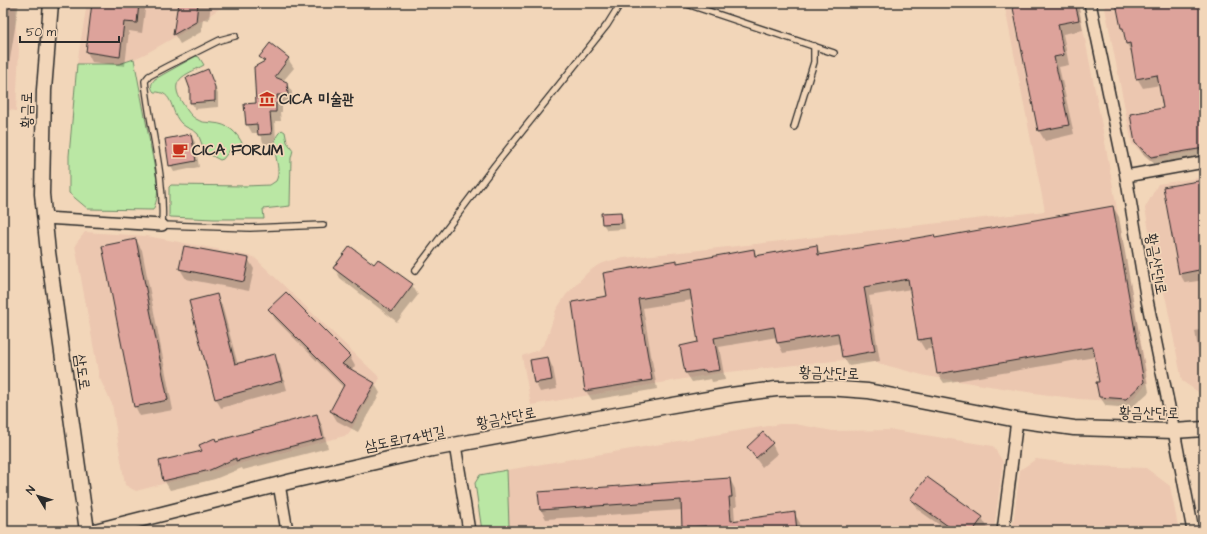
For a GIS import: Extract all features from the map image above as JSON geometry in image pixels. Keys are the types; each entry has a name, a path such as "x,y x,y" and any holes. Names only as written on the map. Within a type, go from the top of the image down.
{"street":[{"name":"황금로","path":"44,218 42,194 44,90 51,3"},
{"name":"황금산단1로","path":"1090,3 1126,176 1146,295 1193,531"},
{"path":"1126,176 1204,162"},
{"path":"44,218 162,225"},
{"name":"삼도로","path":"44,218 87,531"},
{"name":"황금산단로","path":"455,445 776,388 827,388 868,391 1017,420 1074,428 1174,431 1204,428"},
{"path":"1003,531 1017,420"},
{"name":"삼도로174번길","path":"95,531 279,484 455,445 469,531"},
{"path":"279,484 287,531"}],"lane":[{"path":"415,271 496,165 607,25 619,3"},
{"path":"684,3 834,53"},
{"path":"235,36 220,40 175,62 149,76 145,81 163,194 162,225 250,228 322,225"},
{"path":"794,127 814,62 814,46"}],"shaded area":[{"path":"3,3 17,3 15,21 19,49 16,111 3,109"},
{"path":"87,3 228,3 189,29 134,59 119,64 77,64"},
{"path":"1004,3 1078,3 1103,131 1148,382 1130,402 1079,399 1034,393 926,376 874,362 844,360 719,373 531,405 522,356 538,350 543,345 547,338 556,310 566,295 587,273 598,265 624,258 1045,211"},
{"path":"1104,3 1204,3 1204,150 1151,160 1132,144"},
{"path":"1204,177 1204,396 1182,381 1166,300 1154,259 1145,208 1158,184"},
{"path":"85,232 147,236 254,257 380,378 348,435 136,491 125,485 112,404 99,377 75,245"},
{"path":"780,424 795,424 833,431 894,430 993,446 1003,462 994,531 513,531 509,526 507,470"},
{"path":"1036,459 1093,466 1146,468 1170,486 1179,531 1012,531 1020,470"}],"green space":[{"path":"196,56 199,57 204,65 180,79 177,84 178,96 193,117 202,122 228,127 241,140 243,145 241,151 230,150 223,159 220,160 205,152 198,134 182,124 175,114 169,99 161,93 154,92 152,87 155,79"},
{"path":"134,59 157,180 157,199 153,210 88,209 69,193 69,156 77,64 119,64"},
{"path":"282,130 285,132 287,142 293,150 291,158 290,206 263,209 264,219 214,219 169,216 169,187 171,185 245,186 270,185 276,181 278,169 275,141 277,135"},
{"path":"507,470 509,526 513,531 482,531 475,483 480,475"}],"building":[{"path":"92,3 139,3 137,23 124,22 120,57 86,52"},
{"path":"179,3 198,3 196,22 173,35 177,9"},
{"path":"1012,3 1075,3 1079,20 1058,24 1064,55 1054,57 1069,125 1038,131"},
{"path":"1116,3 1204,3 1204,148 1151,157 1135,143 1130,114 1163,108 1157,75 1136,79 1130,43 1126,44"},
{"name":"CICA 미술관","path":"270,43 289,58 275,77 287,82 288,95 277,95 278,103 276,103 276,112 270,112 272,134 258,135 257,124 246,125 244,104 256,103 254,67 265,61 259,57"},
{"path":"208,69 215,87 215,101 190,103 190,89 186,78"},
{"name":"CICA FORUM","path":"191,134 196,161 169,166 165,139"},
{"path":"1204,180 1204,269 1179,274 1163,187"},
{"path":"1113,206 1144,382 1126,399 1099,397 1096,382 1099,382 1093,347 937,374 931,338 918,340 908,279 864,287 875,351 842,357 838,333 777,343 774,327 714,338 720,370 706,372 705,370 685,373 680,346 698,342 690,290 638,299 652,380 585,391 572,302 607,296 603,273 677,260 677,263 754,249 755,256 817,245 818,255 934,235 935,238"},
{"path":"621,212 622,223 602,224 601,213"},
{"path":"136,239 168,400 134,407 102,246"},
{"path":"184,246 249,258 244,282 179,269"},
{"path":"350,246 374,264 378,259 413,284 392,312 333,268"},
{"path":"286,292 350,356 342,364 375,383 352,423 330,411 344,385 268,309"},
{"path":"217,294 235,364 275,354 282,381 215,399 189,301"},
{"path":"548,357 552,380 534,383 530,360"},
{"path":"317,414 323,438 236,461 236,458 210,470 163,481 159,461 202,451 199,445 215,438 216,441"},
{"path":"763,432 773,443 756,458 747,447"},
{"path":"927,477 983,517 973,531 955,531 910,499"},
{"path":"730,478 732,497 729,497 731,521 795,512 797,531 707,531 706,526 682,527 681,500 540,510 538,492"}],"place":[{"name":"CICA 미술관","path":"267,99"},
{"name":"CICA FORUM","path":"180,150"}]}
